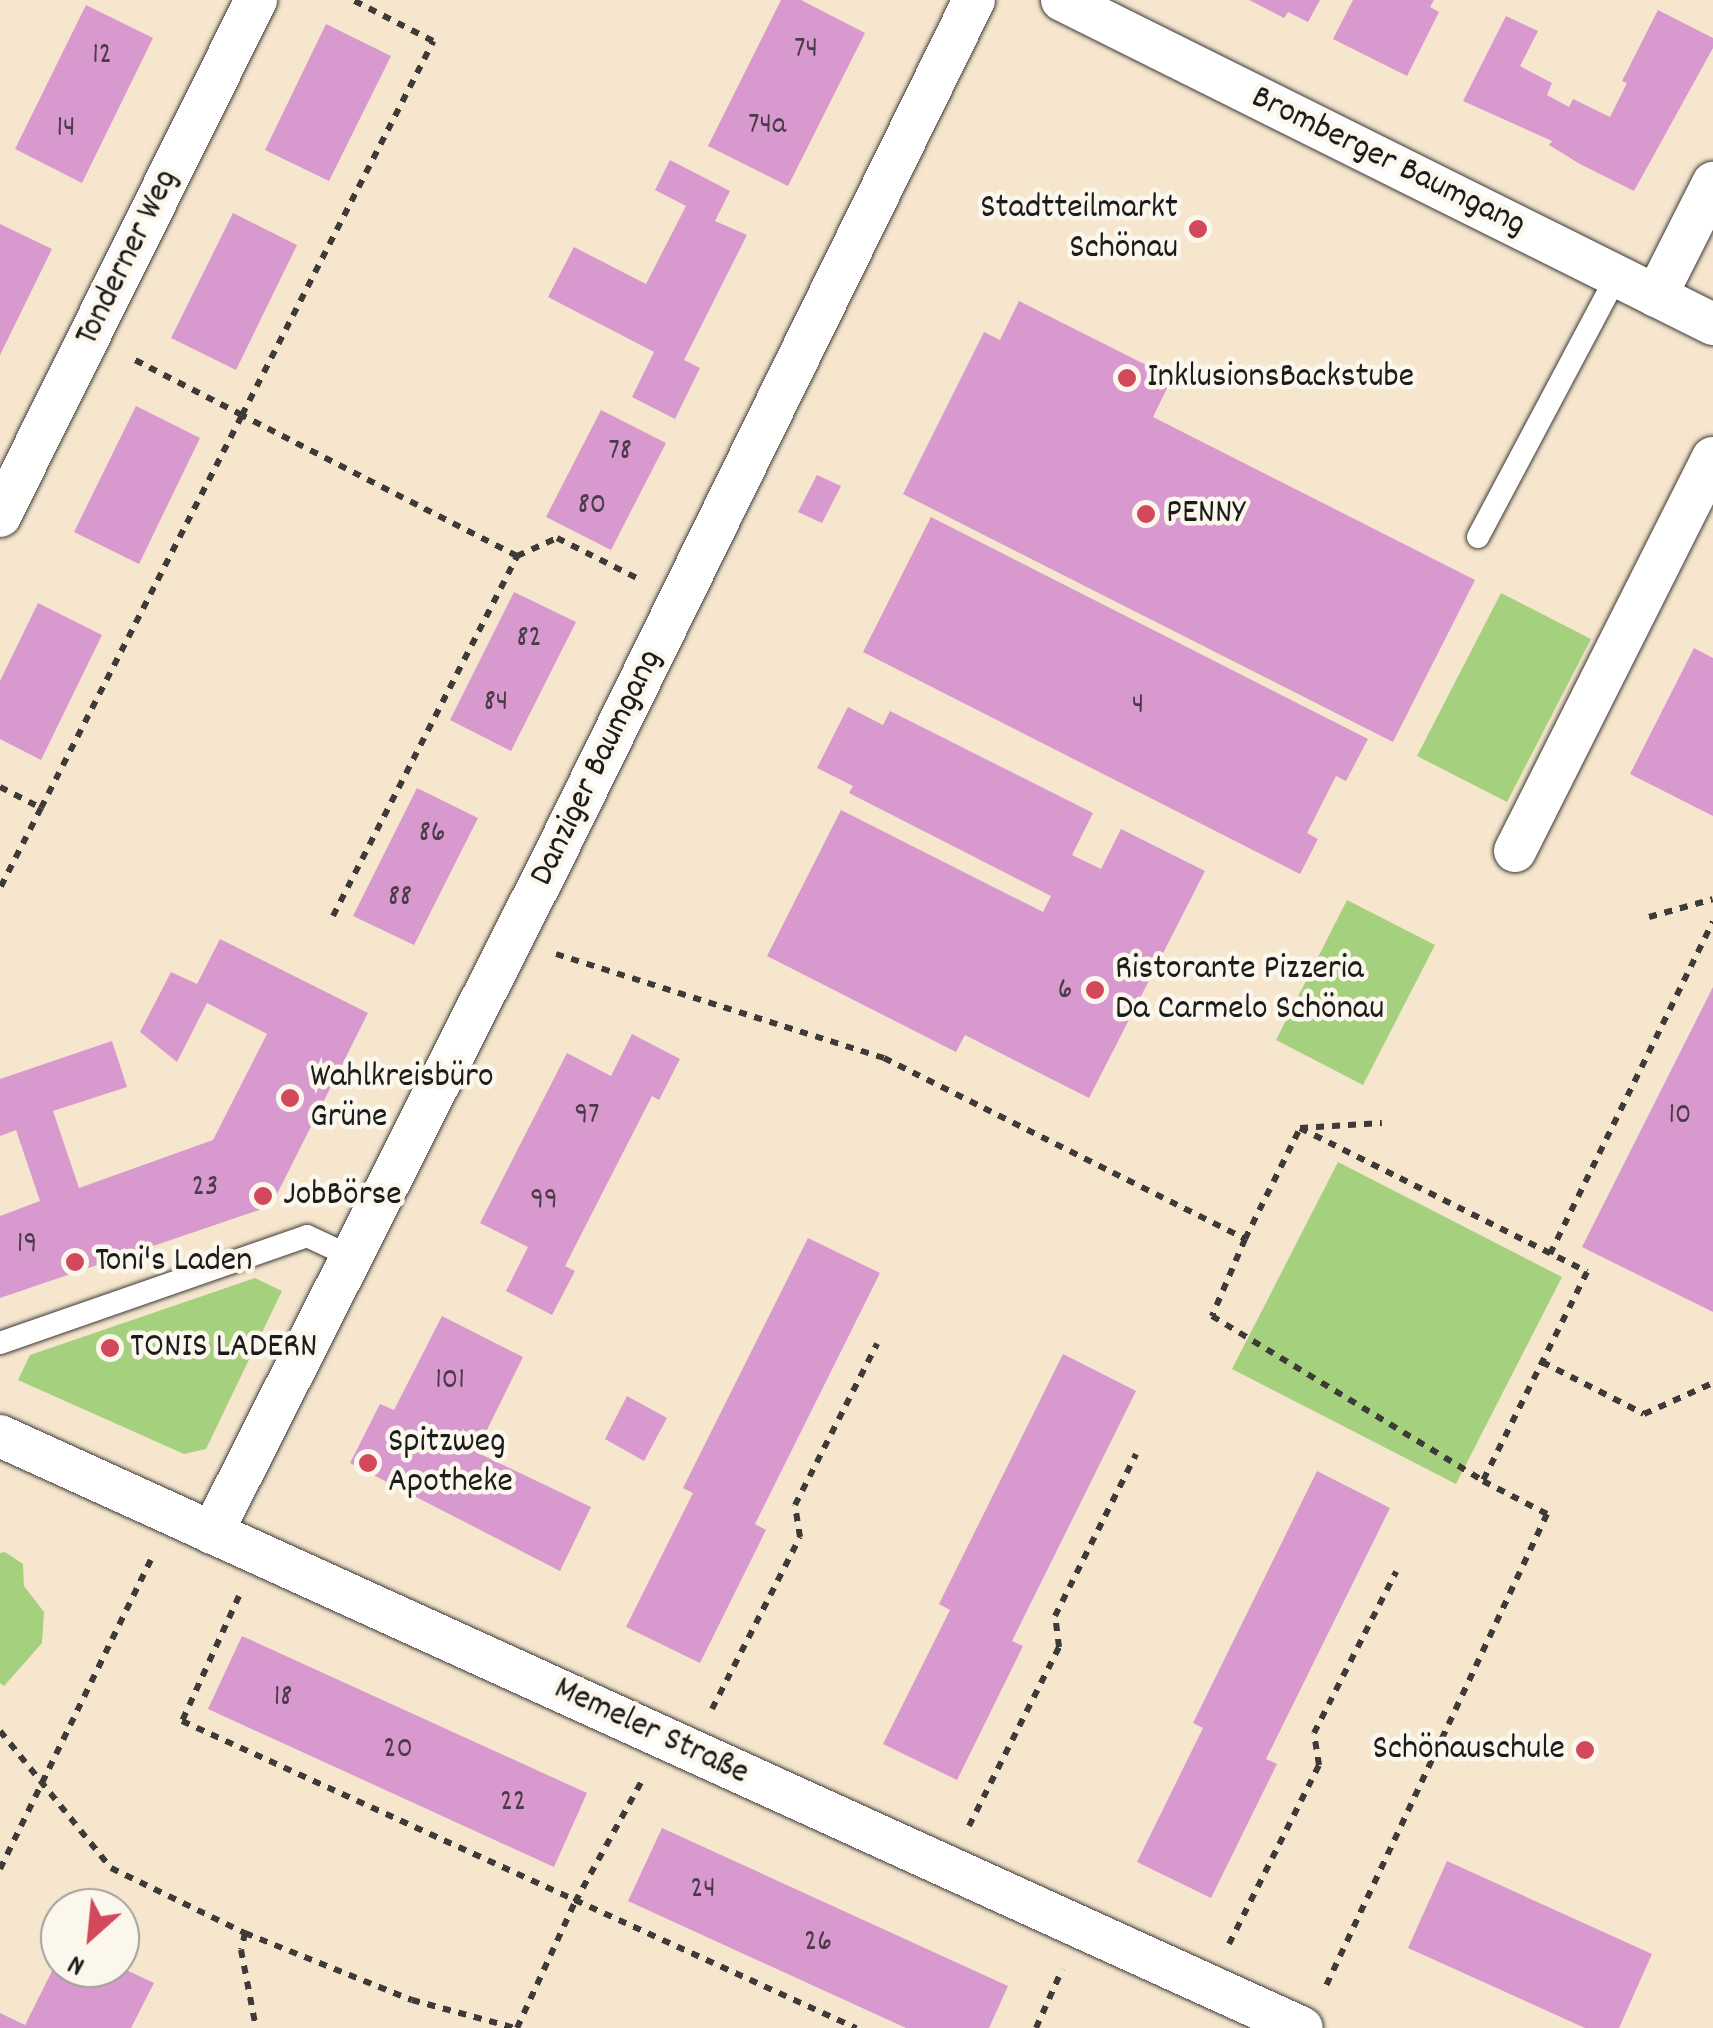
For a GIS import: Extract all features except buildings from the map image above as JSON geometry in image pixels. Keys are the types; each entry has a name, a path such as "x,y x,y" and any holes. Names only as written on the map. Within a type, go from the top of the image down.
{"street":[{"name":"Tonderner Weg","path":"0,516 256,0"},
{"name":"Danziger Baumgang","path":"212,1533 354,1258 974,0"},
{"name":"Bromberger Baumgang","path":"1062,0 1713,324"},
{"path":"1656,296 1713,183"},
{"path":"1515,851 1713,458"},
{"name":"Memeler Straße","path":"0,1436 1208,1985 1312,2011"}],"lane":[{"path":"1478,537 1616,277"},
{"path":"0,1342 307,1236 354,1258"}],"path":[{"path":"0,888 433,41 353,0"},
{"path":"89,337 517,556"},
{"path":"333,916 517,556 557,538 680,600"},
{"path":"0,787 41,808"},
{"path":"1649,917 1713,899"},
{"path":"1550,1254 1713,922"},
{"path":"512,940 884,1058 1245,1239"},
{"path":"1300,1128 1382,1123"},
{"path":"1300,1128 1586,1272 1483,1481"},
{"path":"1300,1128 1212,1316 1483,1481 1548,1514 1312,2011"},
{"path":"0,1731 111,1868 245,1933 412,2000 516,2028 575,1902 620,1826 677,1744 800,1536 795,1504 877,1344"},
{"path":"1542,1362 1644,1414 1713,1383"},
{"path":"948,1867 1060,1648 1055,1616 1136,1454"},
{"path":"0,1869 173,1515"},
{"path":"259,1554 182,1721 856,2028"},
{"path":"1208,1985 1319,1765 1314,1733 1396,1572"},
{"path":"1036,2028 1084,1928"},
{"path":"245,1933 242,1950 256,2028"}],"green space":[{"path":"1501,593 1591,639 1507,802 1417,756"},
{"path":"1347,900 1435,945 1363,1085 1276,1040"},
{"path":"1338,1162 1562,1277 1456,1484 1232,1369"},
{"path":"255,1278 282,1291 206,1449 184,1454 18,1380 30,1355"},
{"path":"5,1552 23,1564 24,1586 44,1612 42,1643 4,1686 0,1683 0,1553"}],"place":[{"name":"Stadtteilmarkt Schönau","path":"1198,229"},
{"name":"InklusionsBackstube","path":"1127,378"},
{"name":"PENNY","path":"1146,514"},
{"name":"Ristorante Pizzeria Da Carmelo Schönau","path":"1095,990"},
{"name":"Wahlkreisbüro Grüne","path":"290,1098"},
{"name":"JobBörse","path":"263,1196"},
{"name":"Toni's Laden","path":"75,1262"},
{"name":"TONIS LADERN","path":"110,1348"},
{"name":"Spitzweg Apotheke","path":"368,1463"},
{"name":"Schönauschule","path":"1585,1750"}]}
